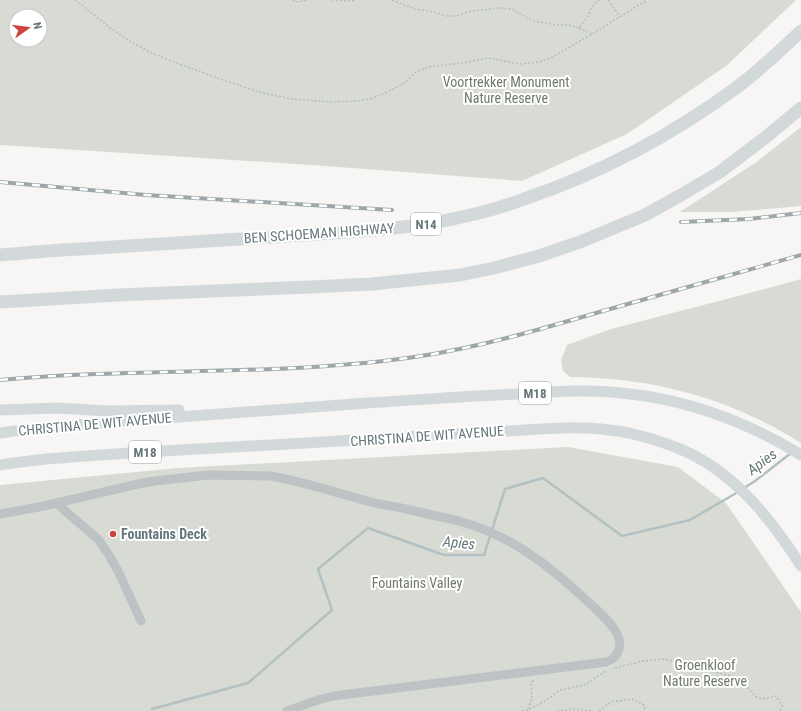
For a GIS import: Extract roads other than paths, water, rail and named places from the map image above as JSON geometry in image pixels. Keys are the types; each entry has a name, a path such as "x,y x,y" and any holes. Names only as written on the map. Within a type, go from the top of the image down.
{"highway":[{"name":"BEN SCHOEMAN HIGHWAY","path":"0,255 410,226 467,216 504,206 547,191 600,169 640,148 703,111 742,84 801,31"},
{"path":"0,302 118,295 372,284 460,275 494,268 539,256 580,242 645,215 720,172 801,108"}],"main road":[{"name":"CHRISTINA DE WIT AVENUE","path":"0,433 69,425 282,409 467,396 589,391 621,393 658,398 688,405 746,425 801,455"},
{"path":"0,410 59,408 106,411 282,409"},
{"name":"CHRISTINA DE WIT AVENUE","path":"0,465 58,458 178,450 546,429 583,428 609,430 651,438 676,447 716,468 748,496 801,566"}],"lane":[{"path":"0,514 56,503 155,480 208,475 271,476 314,485 372,502 460,522 477,527 512,542 549,567 567,582 612,626 618,635 620,642 618,652 611,661 333,696 287,711"},
{"path":"56,503 98,539 119,573 141,621"}],"waterway":[{"name":"Apies","path":"744,488 791,453"},
{"name":"Apies","path":"152,709 248,683 332,610 318,569 368,528 444,555 484,555 505,489 543,478 622,536 690,520 738,492"}],"railway":[{"path":"0,182 146,195 392,210"},
{"path":"681,222 749,219 801,213"},
{"path":"0,380 53,376 316,367 369,363 421,356 465,348 531,332 801,255"}],"place":[{"name":"Fountains Deck","path":"113,534"}],"park label":[{"name":"Voortrekker Monument Nature Reserve","path":"506,90"},
{"name":"Fountains Valley","path":"417,583"},
{"name":"Groenkloof Nature Reserve","path":"705,674"}]}
